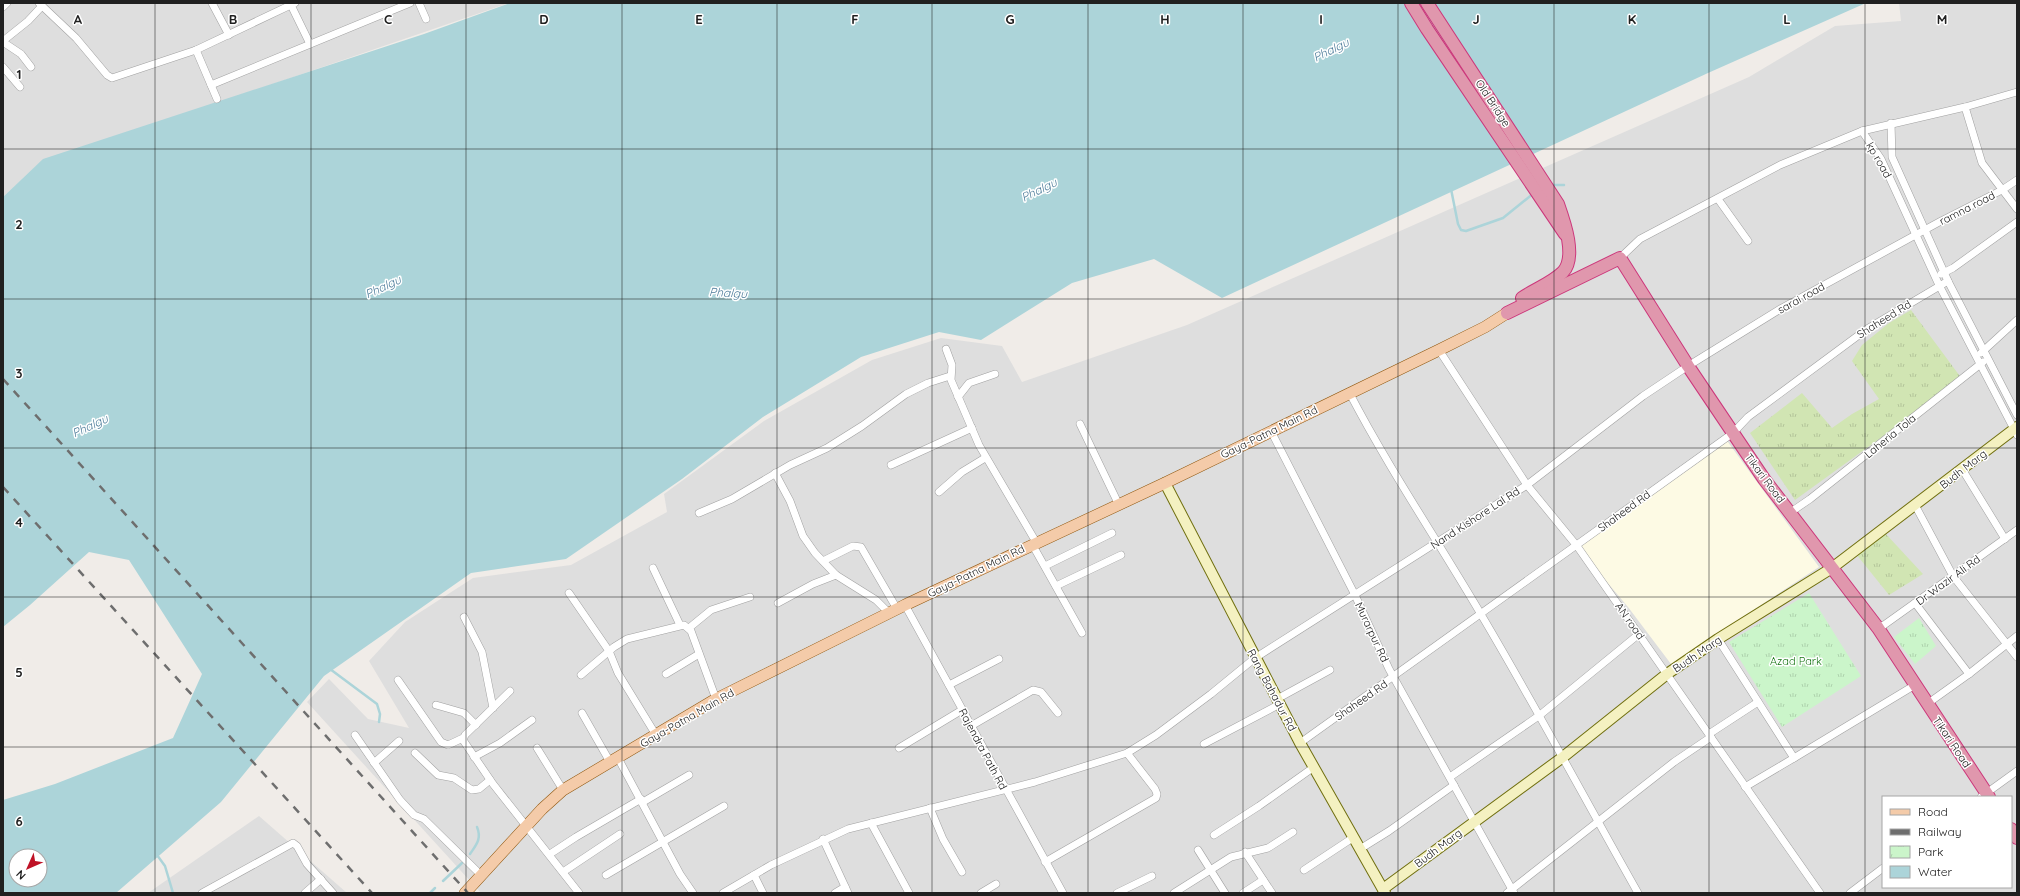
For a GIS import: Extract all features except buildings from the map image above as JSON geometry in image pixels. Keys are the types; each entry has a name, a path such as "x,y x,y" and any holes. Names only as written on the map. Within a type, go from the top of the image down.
{"highway":[{"path":"1411,3 1553,207 1567,237 1570,257 1564,271 1518,302 1507,313"},
{"name":"Old Bridge","path":"1428,3 1553,207"},
{"path":"1507,313 1620,258"},
{"name":"Tikari Road","path":"1620,258 1688,366 1764,479 1791,512 1878,628 1986,796"}],"main road":[{"name":"Gaya-Patna Main Rd","path":"465,893 550,800 563,790 716,699 897,609 1439,350 1485,327 1507,313"}],"street":[{"path":"3,7 7,3"},
{"path":"212,3 229,35"},
{"path":"211,85 410,3"},
{"path":"419,3 426,19"},
{"path":"31,67 21,54 3,41 28,21 41,4 76,38 107,75 112,78 196,50 292,4 310,44"},
{"path":"196,50 217,99"},
{"path":"3,67 20,87"},
{"path":"1862,131 1891,123 1965,107 2017,92"},
{"path":"1965,107 1982,163 2017,209"},
{"name":"kp road","path":"1891,123 1892,157 1944,273 1985,350 2017,415"},
{"name":"kp road","path":"1620,258 1640,239 1780,165 1862,131 1881,159 1935,277 2016,430"},
{"name":"ramna road","path":"1916,235 2002,190 2017,180"},
{"path":"1718,199 1748,241"},
{"path":"1935,277 1944,273 2017,222"},
{"name":"sarai road","path":"1688,366 1782,308 1916,235"},
{"name":"Shaheed Rd","path":"1300,743 1733,433 1748,417 1867,329 1948,281"},
{"path":"1976,357 2017,320"},
{"path":"946,349 952,365 950,376 985,458 1034,543 1082,633"},
{"name":"AN road","path":"1439,350 1528,485 1577,546 1820,893"},
{"name":"Laheria Tola","path":"1791,512 1810,499 1980,364 1989,359"},
{"name":"Nand Kishore Lal Rd","path":"726,892 754,874 848,829 1005,790 1127,753 1156,735 1211,694 1255,658 1528,485 1643,396 1688,366"},
{"path":"958,396 969,383 995,374"},
{"path":"699,513 732,499 775,473 838,441 906,394 928,383 950,376"},
{"path":"1349,392 1378,447 1481,614 1540,714 1638,893"},
{"path":"1080,424 1118,504"},
{"path":"891,465 972,428"},
{"name":"Budh Marg","path":"1382,892 1475,821 1563,757 1667,674 1718,639 1832,568 1962,469 2016,430"},
{"name":"Murarpur Rd","path":"1271,431 1355,595 1394,677 1475,821 1511,892"},
{"path":"939,492 962,472 985,458"},
{"path":"1962,469 2005,538"},
{"path":"775,473 790,501 803,536 823,561 836,575 876,600 897,609"},
{"name":"Rang Bahadur Rd","path":"1165,482 1278,702 1354,837 1382,892"},
{"path":"1915,505 1953,576 2017,657"},
{"name":"Dr Wazir Ali Rd","path":"1878,628 2017,530"},
{"path":"1045,566 1112,533"},
{"name":"Rajendra Path Rd","path":"823,561 853,546 861,548 897,609 949,686 1063,893"},
{"path":"1056,586 1121,555"},
{"path":"653,568 680,626"},
{"path":"778,603 813,584 836,575"},
{"path":"569,593 609,652 618,673 656,735"},
{"path":"689,628 711,610 750,597"},
{"path":"1915,603 1969,674"},
{"path":"464,617 482,652 487,670 490,698 493,708"},
{"path":"581,675 609,652 632,637 653,634 680,626 689,628"},
{"path":"689,628 716,699"},
{"path":"1450,777 1540,714 1639,634"},
{"path":"1927,704 1969,674 2017,636"},
{"path":"1718,639 1794,758"},
{"path":"666,674 699,654"},
{"path":"949,686 999,659"},
{"path":"1204,744 1278,702 1330,670"},
{"path":"398,680 441,742 448,745 463,738 510,691"},
{"path":"1745,787 1916,685"},
{"path":"971,726 1033,690 1040,692 1058,713"},
{"path":"1511,892 1674,762 1758,702"},
{"path":"436,705 464,714 476,725"},
{"path":"899,748 962,710"},
{"path":"582,713 642,800 680,874 694,893"},
{"path":"474,757 500,742 532,720"},
{"path":"355,735 404,805 414,815 424,819 480,878"},
{"path":"463,738 490,780 550,854 579,893"},
{"path":"374,763 399,741"},
{"path":"537,748 563,790"},
{"path":"415,752 438,775 454,778 472,790 478,789 490,780"},
{"path":"1045,862 1156,798 1157,794 1155,789 1127,753"},
{"path":"1214,835 1259,806 1314,767"},
{"path":"1986,796 2017,771"},
{"path":"550,854 576,837 689,775"},
{"path":"1360,849 1389,831 1454,785"},
{"path":"606,875 724,806"},
{"path":"930,808 943,838 962,872"},
{"path":"871,823 909,893"},
{"path":"1174,893 1210,868 1231,857 1244,852 1268,848 1293,832"},
{"path":"563,872 620,834"},
{"path":"1304,870 1354,837"},
{"path":"823,840 847,890 835,893"},
{"path":"202,893 292,843 297,846 307,864 333,893"},
{"path":"1198,850 1225,893"},
{"path":"1244,852 1272,893"},
{"path":"1850,893 1882,869"},
{"path":"754,874 763,893"},
{"path":"1117,893 1152,876"},
{"path":"305,893 321,879"},
{"path":"1243,893 1263,880"},
{"path":"981,893 996,884"}],"shaded area":[{"path":"3,3 509,3 37,165 3,197"},
{"path":"1899,3 2017,3 2017,893 481,893 307,702 329,679 368,719 409,728 369,661 405,622 473,578 571,565 667,512 664,494 764,421 872,360 941,338 1002,346 1022,382 1187,325 1749,77 1835,26 1901,21"},
{"path":"1725,438 1819,567 1671,664 1628,607 1579,549 1581,543"},
{"path":"259,816 347,893 148,893"}],"green space":[{"path":"1911,310 1962,379 1795,500 1750,433 1802,393 1832,428 1852,414 1879,399 1852,361 1862,345 1889,323"},
{"path":"1885,533 1923,574 1889,595 1856,554"},
{"name":"Azad Park","path":"1809,593 1861,676 1782,727 1729,642"},
{"path":"1919,618 1936,646 1915,664 1894,637"}],"water":[{"name":"Phalgu","path":"510,3 1866,3 1708,73 1222,298 1154,259 1072,283 981,340 939,332 861,357 763,417 682,479 566,559 471,573 324,676 221,802 116,893 3,893 3,800 55,784 173,738 202,674 129,560 89,552 3,627 3,197 43,159 424,34"}],"waterway":[{"path":"1551,185 1564,185"},
{"path":"1451,189 1458,224 1461,230 1466,231 1503,218 1534,193"},
{"path":"330,669 377,704 380,714 379,722"},
{"path":"470,854 479,838 477,827"},
{"path":"157,855 165,866 173,893"},
{"path":"443,881 462,863"},
{"path":"430,893 435,888"}],"railway":[{"path":"3,379 468,893"},
{"path":"3,487 372,893"}]}
